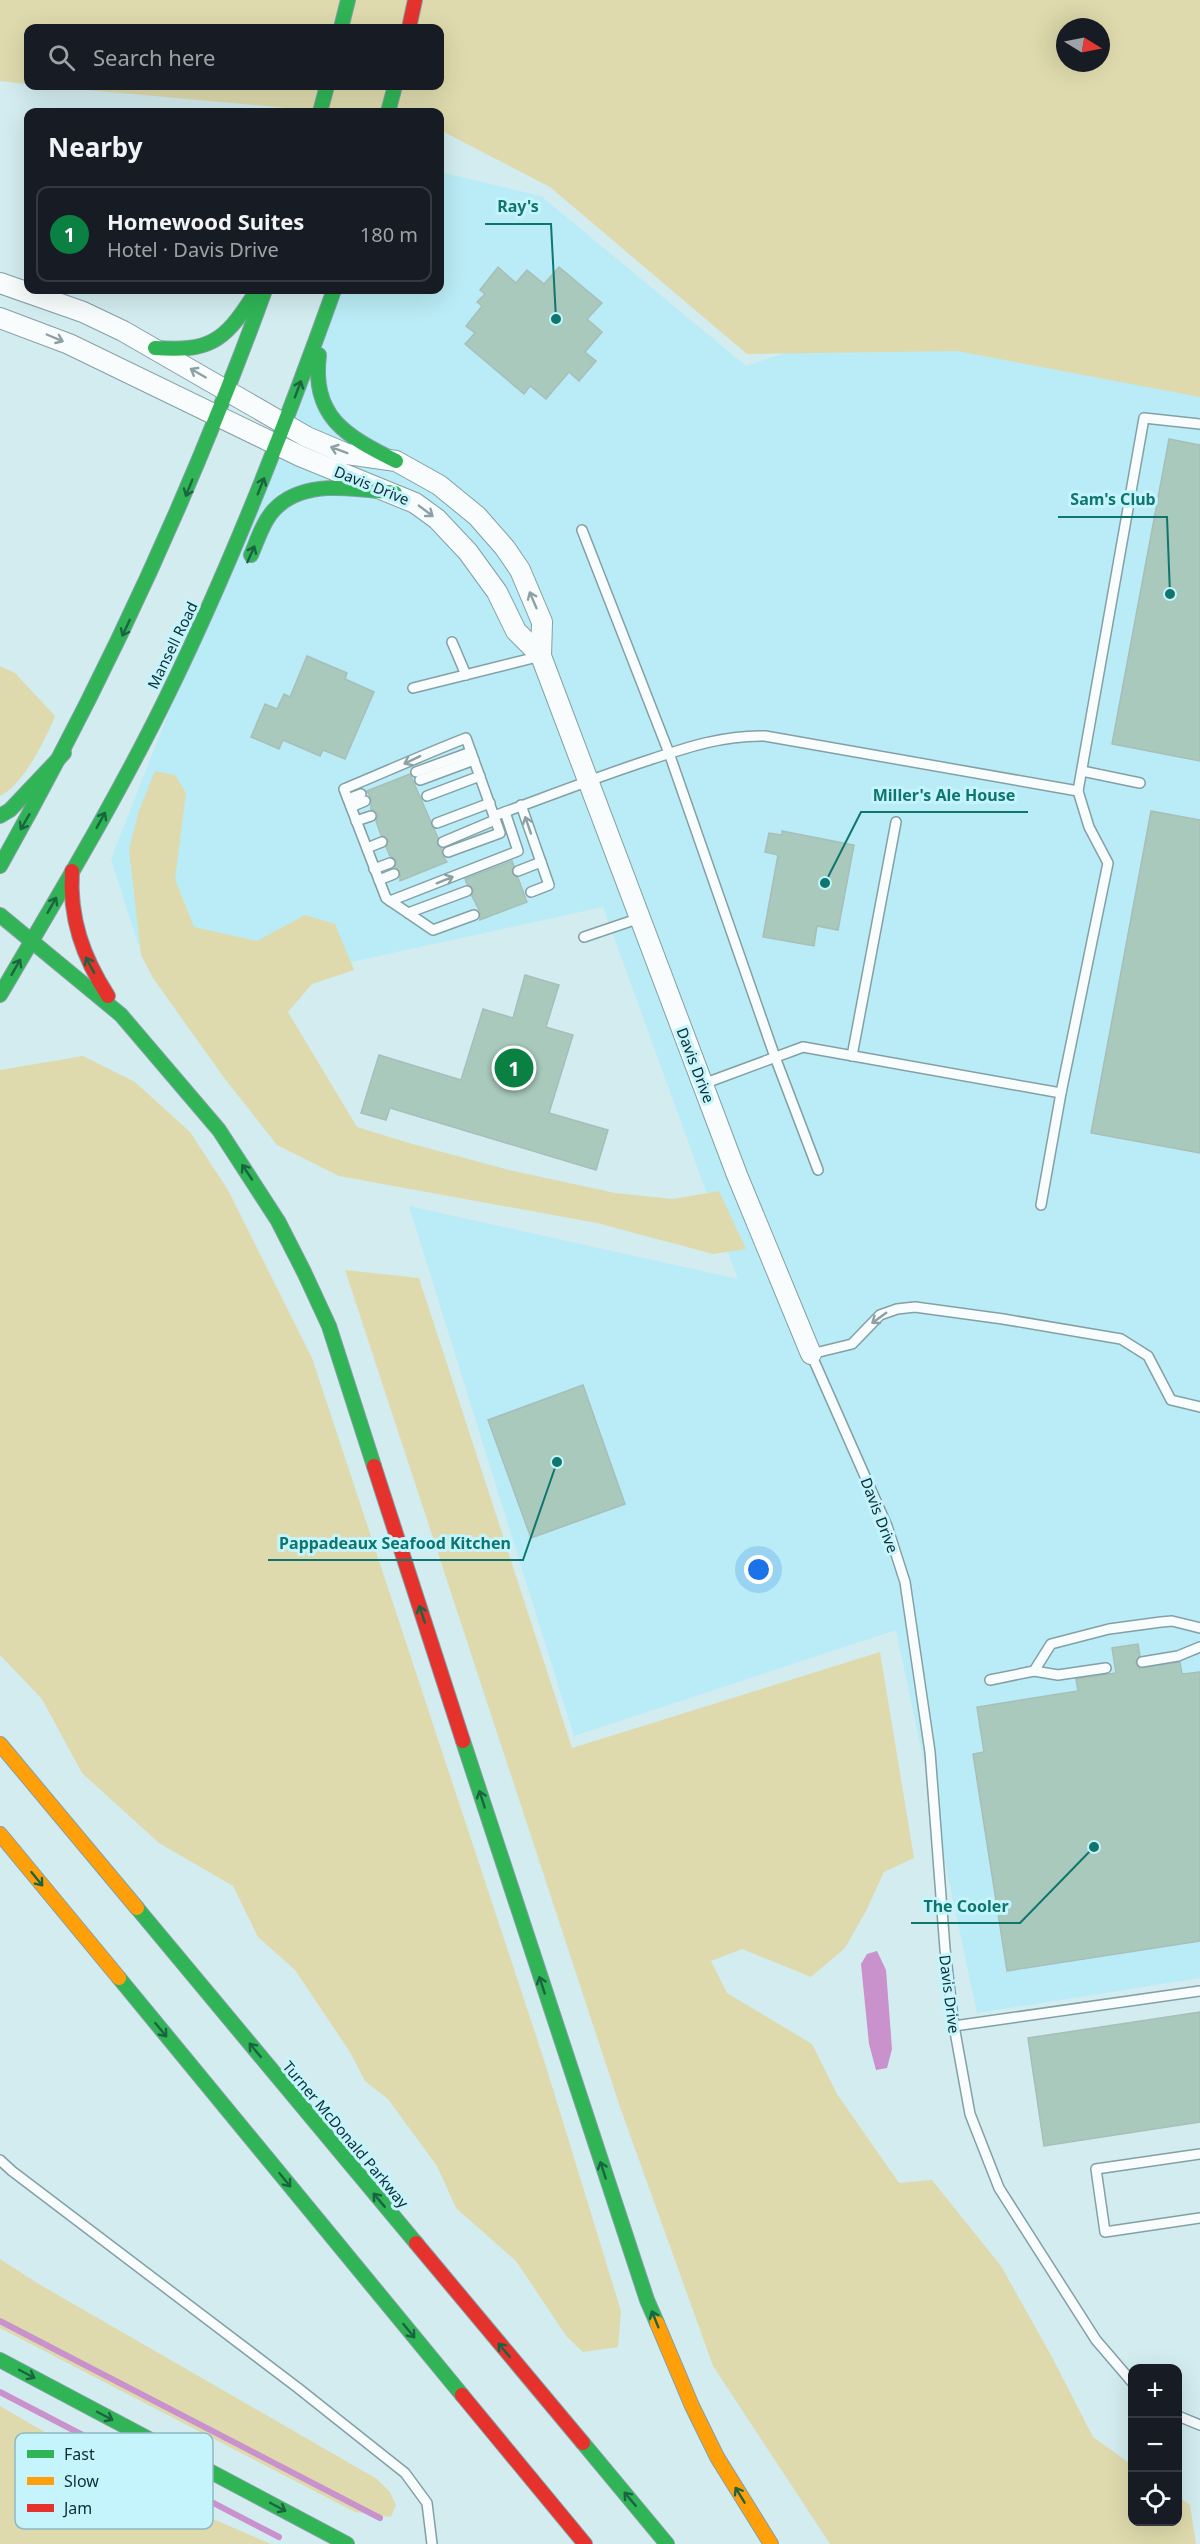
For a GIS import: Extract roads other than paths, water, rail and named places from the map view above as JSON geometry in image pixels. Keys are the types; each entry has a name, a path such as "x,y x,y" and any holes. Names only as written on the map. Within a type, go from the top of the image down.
{"main road":[{"path":"342,24 348,0"},
{"path":"410,24 415,0"},
{"path":"321,108 326,90"},
{"path":"389,108 394,90"},
{"path":"155,348 186,352 208,346 227,333 240,318 255,294"},
{"path":"0,866 64,753 151,575 228,390 264,294"},
{"path":"333,294 315,372 319,394 325,408 347,434 361,444 396,461"},
{"name":"Mansell Road","path":"0,995 140,750 187,655 241,534 333,294"},
{"path":"246,567 265,524 278,506 289,498 320,489 348,488 395,493"},
{"path":"187,655 215,627"},
{"path":"0,816 10,810 64,753"},
{"path":"72,871 69,891 77,936 93,971 121,1015"},
{"path":"0,915 32,939 121,1015 186,1089 251,1177 304,1272 329,1326 647,2300 692,2406 717,2457 771,2544"},
{"name":"Turner McDonald Parkway","path":"0,1744 668,2544"},
{"path":"0,1834 585,2544"},
{"path":"0,2360 138,2433"},
{"path":"213,2473 347,2544"}],"street":[{"name":"Davis Drive","path":"0,283 24,291"},
{"name":"Davis Drive","path":"31,294 83,312 155,348 307,437 347,454 396,461 439,484 489,529 520,570 542,622 541,656 587,780 737,1175 812,1354"},
{"name":"Davis Drive","path":"0,318 69,344 311,460 415,503 437,519 468,552 497,592 516,631 541,656"},
{"path":"468,552 489,529"}],"lane":[{"path":"1041,1204 1108,863 1089,827 1078,791 1144,418 1200,423"},
{"path":"582,530 669,753 775,1057 818,1170"},
{"path":"452,642 466,675"},
{"path":"413,688 541,656"},
{"path":"443,842 521,805 587,780 702,742 739,735 765,735 1078,791"},
{"path":"448,852 500,833 466,738 408,760 399,767 344,789 386,898 433,930 474,915"},
{"path":"418,776 472,756"},
{"path":"1082,771 1140,783"},
{"path":"427,796 480,776"},
{"path":"350,803 363,798"},
{"path":"437,823 490,803"},
{"path":"521,805 549,885 531,892"},
{"path":"390,901 518,850 505,812"},
{"path":"356,820 371,816"},
{"path":"852,1056 896,822"},
{"path":"367,848 382,842"},
{"path":"518,871 541,862"},
{"path":"374,869 390,863"},
{"path":"379,880 394,874"},
{"path":"408,913 467,891"},
{"path":"584,937 640,918"},
{"path":"703,1084 803,1047 1061,1093"},
{"path":"812,1354 852,1344 880,1315 897,1309 915,1307 1003,1318 1121,1339 1148,1356 1171,1400 1200,1407"},
{"name":"Davis Drive","path":"812,1354 887,1526 905,1582 930,1752 945,1949 954,2026 970,2114 999,2188 1096,2340 1128,2377"},
{"path":"1034,1671 1051,1644 1070,1639 1109,1629 1172,1621 1200,1628"},
{"path":"1142,1662 1178,1656 1200,1647"},
{"path":"990,1680 1034,1671 1058,1675 1106,1668"},
{"path":"954,2026 1200,1991"},
{"path":"1200,2154 1096,2169 1105,2232 1200,2218"},
{"path":"0,2160 298,2388 405,2473 427,2503 432,2544"},
{"path":"1182,2418 1200,2425"}],"waterway":[{"path":"0,2321 380,2518"},
{"path":"0,2392 79,2433"},
{"path":"213,2503 279,2537"}],"place":[{"name":"Ray's","path":"556,319"},
{"name":"Sam's Club","path":"1170,594"},
{"name":"Miller's Ale House","path":"825,883"},
{"name":"Homewood Suites","path":"514,1068"},
{"name":"Pappadeaux Seafood Kitchen","path":"557,1462"},
{"name":"The Cooler","path":"1094,1847"}]}
